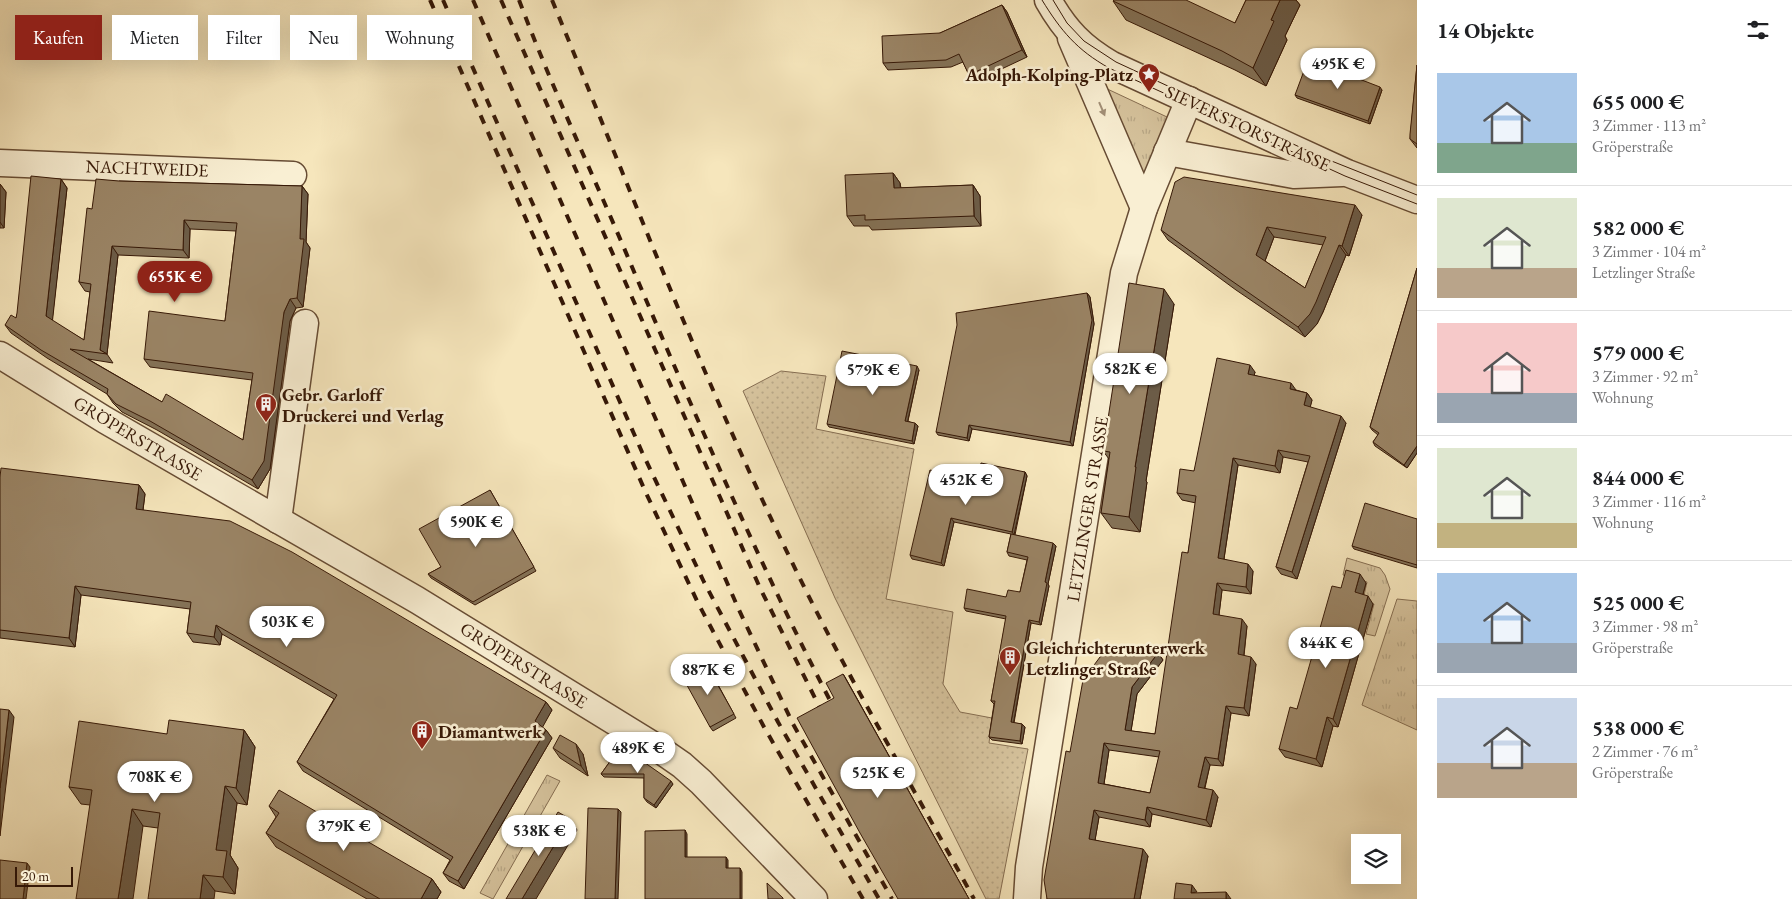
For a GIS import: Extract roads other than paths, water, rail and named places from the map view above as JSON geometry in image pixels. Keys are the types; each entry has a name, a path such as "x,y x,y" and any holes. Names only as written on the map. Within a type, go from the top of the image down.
{"street":[{"name":"SIEVERSTORSTRASSE","path":"1048,0 1069,32 1082,45 1100,58 1347,173 1417,200"},
{"path":"1069,32 1144,208"},
{"name":"LETZLINGER STRASSE","path":"1027,899 1029,868 1124,273 1144,208 1189,100"},
{"path":"1167,152 1294,176 1347,173"},
{"name":"NACHTWEIDE","path":"0,163 293,175"},
{"path":"278,520 304,323"},
{"name":"GRÖPERSTRASSE","path":"0,355 105,420 417,600 669,755 701,782 814,899"}],"tram line":[{"path":"1042,0 1071,39 1088,54 1109,68 1345,176 1417,204"},
{"path":"1053,0 1067,23 1084,41 1116,62 1319,156 1417,195"}],"railway":[{"path":"430,0 646,493 698,603 764,727 863,899"},
{"path":"443,0 642,452 704,582 778,722 879,899"},
{"path":"473,0 739,610 793,724 892,899"},
{"path":"501,0 760,588 825,718"},
{"path":"519,0 561,104 707,440 756,550 836,712"},
{"path":"552,0 666,280 757,488 810,600 879,729 974,899"}],"place":[{"name":"Adolph-Kolping-Platz","path":"1149,93"},
{"name":"Gebr. Garloff Druckerei und Verlag","path":"266,423"},
{"name":"Gleichrichterunterwerk Letzlinger Straße","path":"1010,676"},
{"name":"Diamantwerk","path":"422,750"}]}
